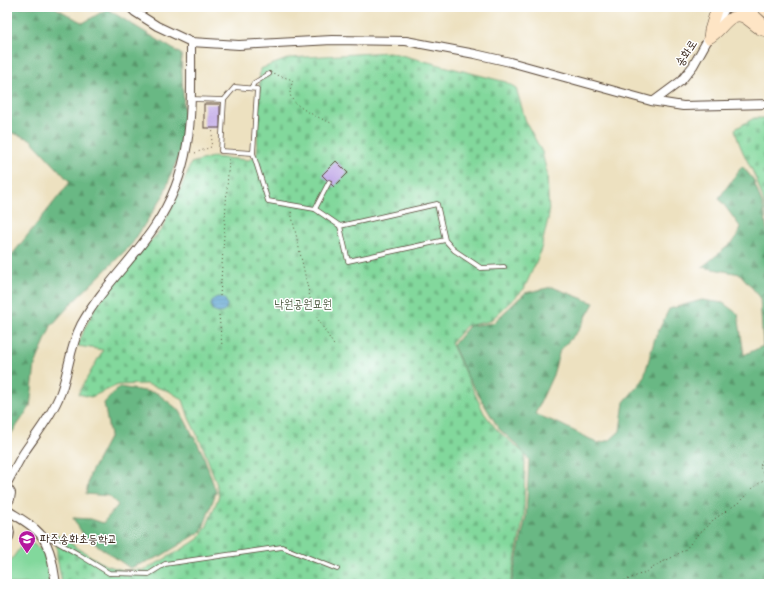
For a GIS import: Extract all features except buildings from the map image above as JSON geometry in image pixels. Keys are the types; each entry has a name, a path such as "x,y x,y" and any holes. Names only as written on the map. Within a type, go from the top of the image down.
{"main road":[{"path":"709,38 717,7"},
{"path":"745,7 769,31"},
{"path":"762,7 769,11"},
{"path":"767,7 769,11"},
{"path":"709,38 717,34 725,23 733,17 738,16 742,16 761,29 769,31"}],"street":[{"path":"130,7 135,12 157,26 191,42 238,44 332,40 406,41 475,54 654,101 683,106 769,104"},
{"name":"송화로","path":"654,101 681,81 693,66 726,7"},
{"path":"7,483 53,408 61,392 75,338 89,312 103,291 155,226 179,181 185,160 188,140 191,98 191,42"},
{"path":"7,487 11,493 10,499 7,502"},
{"path":"7,510 36,530 44,541 51,556 56,584"},
{"path":"7,524 10,528 7,542"}],"lane":[{"path":"251,88 254,83 269,74"},
{"path":"253,153 221,151 224,100 235,87 256,89 253,153 268,202 315,209 340,226 348,262 444,240"},
{"path":"191,98 224,100"},
{"path":"315,209 329,182"},
{"path":"340,226 437,204 444,240 454,250 481,268 504,267"},
{"path":"36,530 109,573 149,574 165,564 282,547 337,569"}],"path":[{"path":"269,74 276,74 293,80 290,94 294,103 316,117 331,123"},
{"path":"195,154 211,147 213,128"},
{"path":"220,296 229,152"},
{"path":"290,205 313,312 335,348"},
{"path":"220,315 222,346"},
{"path":"617,584 648,571 686,548 713,520 738,503 754,487 766,478 760,467 766,444 769,442"}],"green space":[{"path":"7,7 54,7 83,23 107,9 181,54 184,111 180,152 163,196 132,244 71,304 51,326 35,365 30,407 7,440 7,261 70,182 30,139 7,131"},
{"name":"낙원공원묘원","path":"389,52 506,82 516,88 526,122 542,152 547,173 549,215 540,253 524,289 490,321 466,326 451,343 484,413 497,430 525,454 524,516 510,584 62,584 57,557 57,535 105,565 123,570 145,570 198,539 206,528 219,496 216,482 203,447 189,418 183,400 169,391 146,384 118,385 91,397 78,394 103,350 78,346 96,306 139,253 162,229 191,163 212,157 249,160 257,154 260,69 290,58"},
{"path":"754,118 769,118 769,227 760,190 740,145 735,129"},
{"path":"742,166 753,179 764,209 767,231 769,233 769,584 511,584 526,517 529,460 518,446 499,429 467,376 453,345 469,326 493,323 525,293 552,287 594,303 579,330 560,350 553,375 535,414 560,424 598,443 610,440 620,431 624,402 643,380 655,338 669,309 702,300 723,303 738,314 744,355 763,346 760,297 740,274 702,267 733,242 741,228 719,198"},
{"path":"119,387 157,393 180,411 203,454 216,492 202,531 161,556 130,568 84,536 73,518 91,519 103,523 118,505 109,496 86,494 90,474 110,436 104,403"},
{"name":"파주송화초등학교","path":"26,539 44,552 50,581 48,584 7,584 7,566"}],"water":[{"path":"216,297 222,297 227,302 225,311 222,313 216,313 211,308 211,302"}],"place":[{"name":"파주송화초등학교","path":"27,554"}]}
